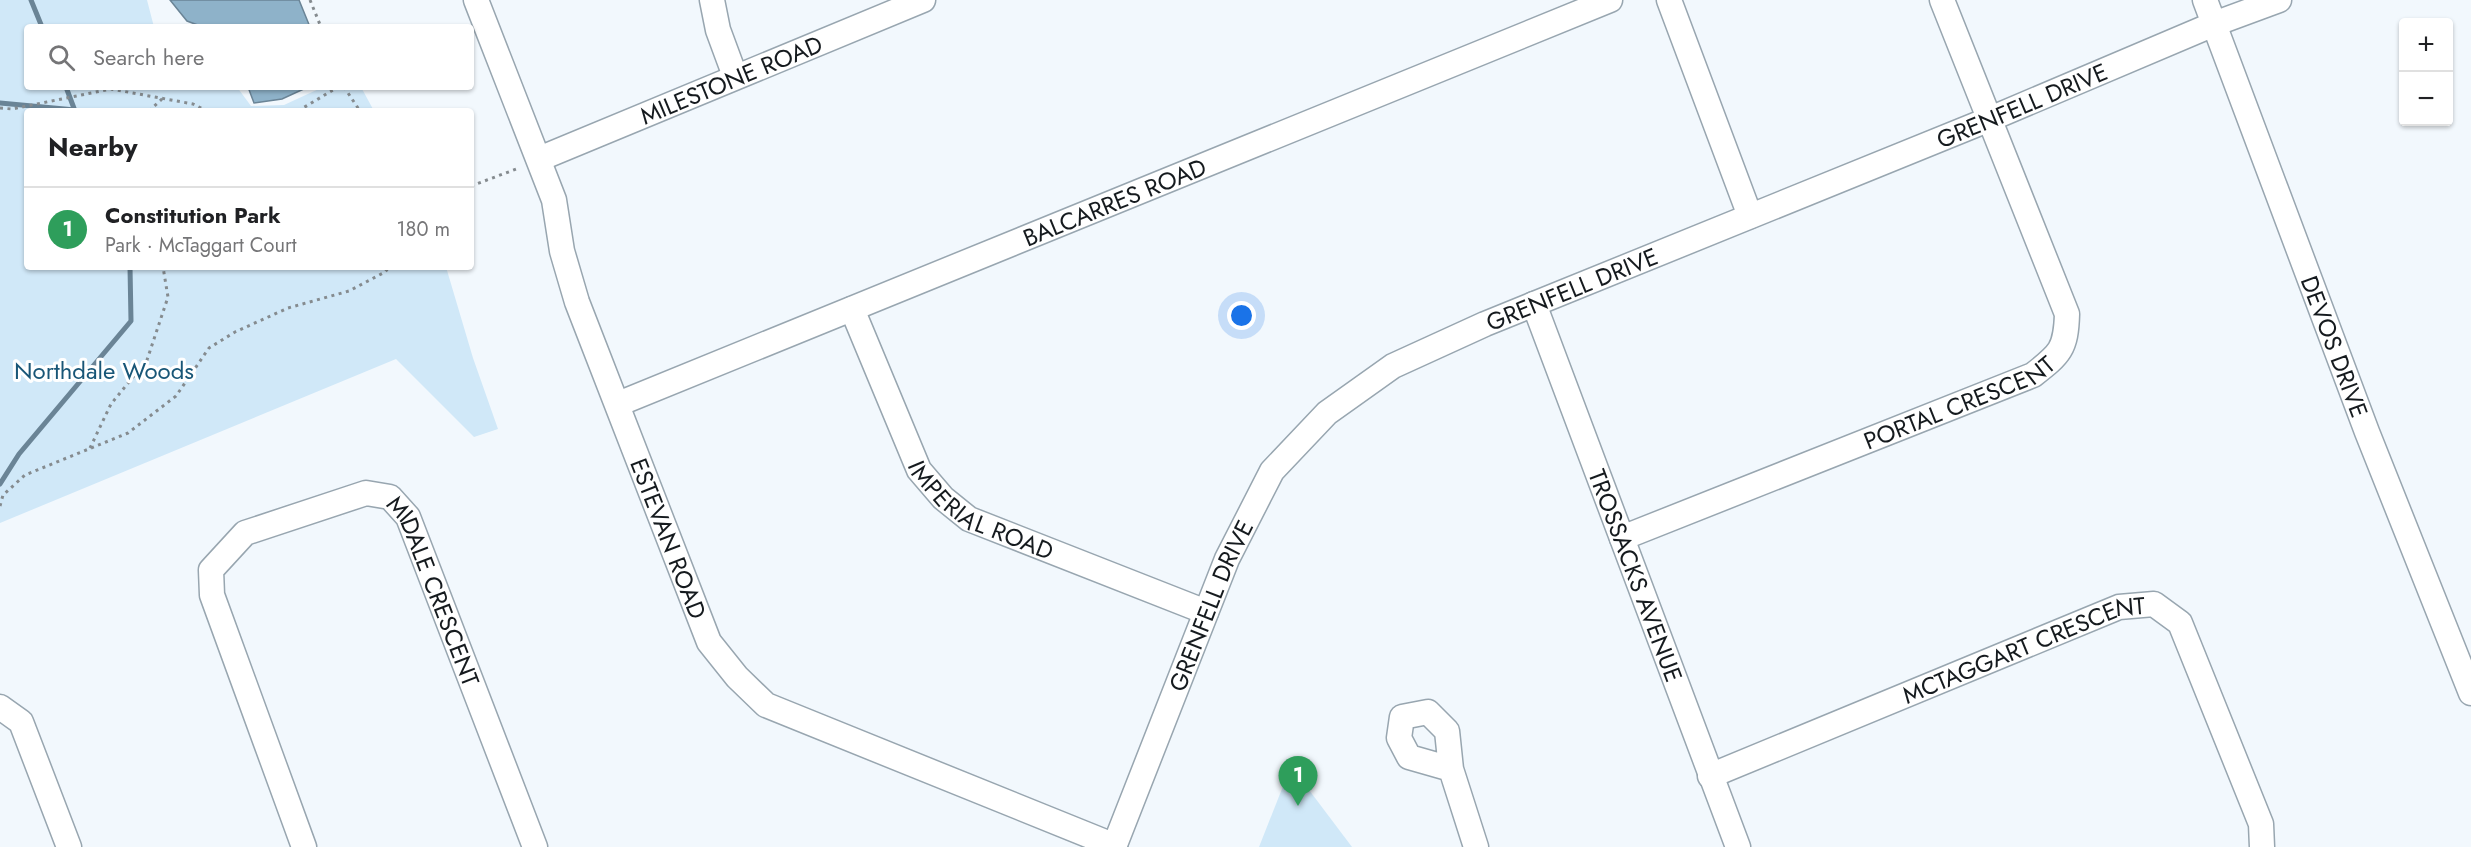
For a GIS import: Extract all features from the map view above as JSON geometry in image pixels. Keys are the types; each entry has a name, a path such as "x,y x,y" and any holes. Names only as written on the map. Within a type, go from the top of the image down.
{"street":[{"name":"ESTEVAN ROAD","path":"476,0 530,163 554,200 562,251 576,302 618,404 709,642 737,677 766,705 1115,847"},
{"path":"712,0 718,30 735,76"},
{"name":"MILESTONE ROAD","path":"530,163 735,76 923,0"},
{"name":"BALCARRES ROAD","path":"618,404 1610,0"},
{"path":"1669,0 1750,216"},
{"name":"PORTAL CRESCENT","path":"1622,538 2033,375 2057,357 2066,336 2067,314 1942,0"},
{"name":"DEVOS DRIVE","path":"2205,0 2367,432 2471,693"},
{"name":"GRENFELL DRIVE","path":"1115,847 1227,559 1272,471 1328,413 1393,366 1534,304 1990,119 2214,24 2279,0"},
{"name":"TROSSACKS AVENUE","path":"1534,304 1738,847"},
{"name":"IMPERIAL ROAD","path":"852,309 919,470 943,498 969,519 1206,612"},
{"name":"MIDALE CRESCENT","path":"304,847 212,595 211,570 245,533 366,493 390,497 408,517 535,847"},
{"name":"MCTAGGART CRESCENT","path":"1710,776 2119,607 2154,604 2180,623 2260,824 2262,847"},
{"path":"0,707 21,722 69,847"},
{"path":"1451,769 1476,847"}],"path":[{"path":"310,0 320,24"},
{"path":"0,108 12,109 106,90"},
{"path":"118,90 193,104 201,108"},
{"path":"303,108 333,90"},
{"path":"346,90 358,108"},
{"path":"152,108 163,98"},
{"path":"474,185 530,163"},
{"path":"90,448 111,404 147,360 168,297 164,270"},
{"path":"0,506 3,495 25,475 128,433 176,396 209,348 235,332 288,308 349,291 386,270"}],"green space":[{"name":"Northdale Woods","path":"0,0 147,0 153,24 24,24 24,90 239,90 251,106 284,105 316,90 363,90 372,108 24,108 24,270 447,270 473,358 498,429 474,437 396,359 0,523"},
{"path":"1291,766 1352,847 1259,847"}],"shaded area":[{"path":"170,0 299,0 309,24 195,24 187,21"},
{"path":"249,90 302,90 282,99 254,103"}],"waterway":[{"path":"31,0 41,24"},
{"path":"67,90 74,108"},
{"path":"0,103 54,108"},
{"path":"0,484 19,454 131,321 130,270"}],"place":[{"name":"Constitution Park","path":"1298,806"}]}
